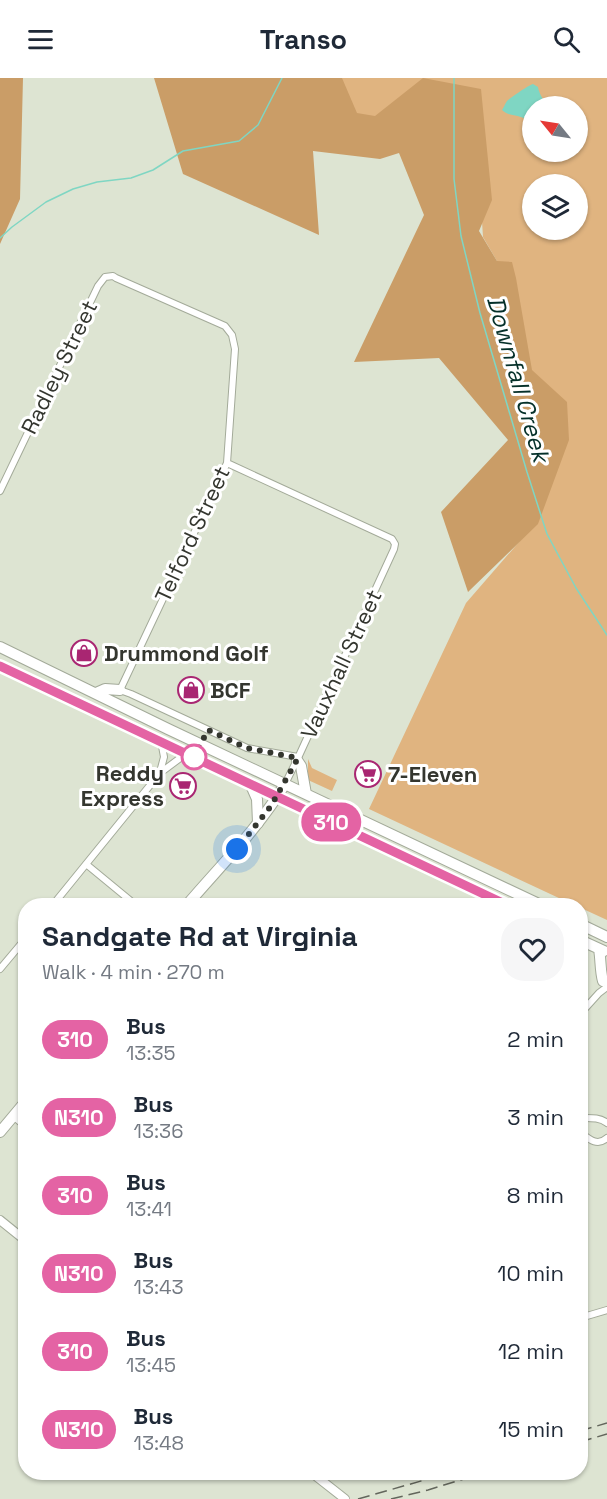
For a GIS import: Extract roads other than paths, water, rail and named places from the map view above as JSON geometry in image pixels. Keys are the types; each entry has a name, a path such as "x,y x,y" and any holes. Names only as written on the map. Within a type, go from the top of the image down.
{"main road":[{"path":"0,647 526,898"},
{"path":"0,666 492,898"},
{"path":"96,693 105,689 120,690"},
{"path":"298,759 306,794"},
{"path":"250,783 257,799 258,823"},
{"path":"193,898 258,823 285,784"},
{"path":"588,928 607,937"},
{"path":"588,944 603,951 601,973 606,982"},
{"path":"0,1132 18,1110"}],"street":[{"name":"Telford Street","path":"105,277 113,276 225,326 232,335 235,349 227,463 120,690"},
{"name":"Radley Street","path":"0,491 98,286 105,277"},
{"name":"Vauxhall Street","path":"227,463 392,539 394,544 394,549 285,784"},
{"path":"120,690 247,748 298,759"},
{"path":"160,773 164,757 161,741"},
{"path":"58,898 160,773 187,753"},
{"path":"86,864 127,898"},
{"path":"0,969 18,948"},
{"path":"588,1005 599,993 600,986 606,982"},
{"path":"13,1116 18,1120"},
{"path":"588,1118 602,1119 607,1123"},
{"path":"588,1138 597,1143 607,1138"},
{"path":"0,1220 18,1235"},
{"path":"588,1316 607,1311"},
{"path":"321,1480 345,1499"}],"water":[{"path":"533,84 538,87 541,96 522,96 522,118 502,110 509,99"}],"waterway":[{"path":"0,238 46,202 73,189 97,182 131,178 153,170 183,151 239,141 258,125 282,78"},
{"name":"Downfall Creek","path":"454,78 454,179 461,236 480,313 547,534 576,588 607,635"}],"railway":[{"path":"588,1429 607,1423"},
{"path":"588,1440 607,1434"},
{"path":"358,1499 424,1480"},
{"path":"391,1499 460,1480"}],"place":[{"name":"Drummond Golf","path":"84,653"},
{"name":"BCF","path":"191,690"},
{"name":"7-Eleven","path":"368,774"},
{"name":"Reddy Express","path":"183,786"}]}
